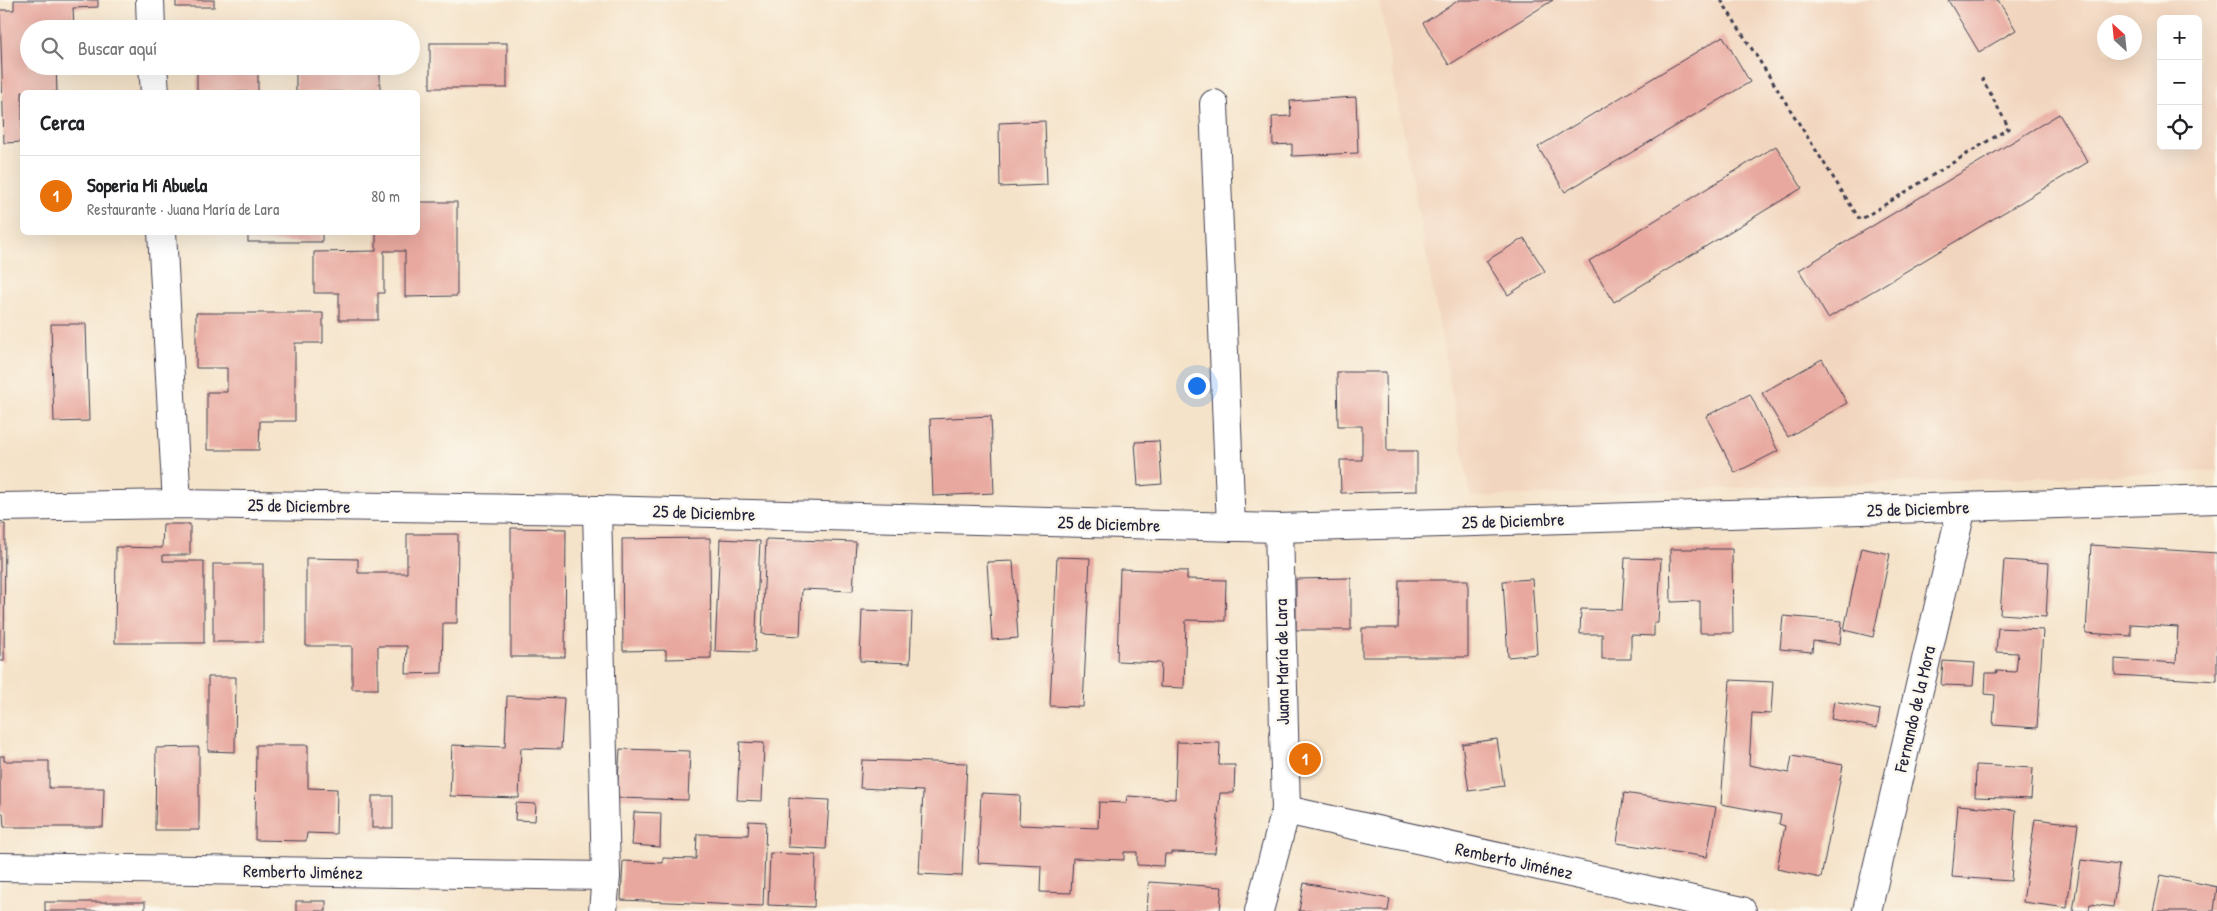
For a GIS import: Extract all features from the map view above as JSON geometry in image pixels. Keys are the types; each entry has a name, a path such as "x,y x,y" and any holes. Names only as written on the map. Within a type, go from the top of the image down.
{"street":[{"path":"150,0 151,20"},
{"path":"154,75 155,90"},
{"path":"1214,104 1231,527"},
{"path":"162,235 177,504"},
{"name":"25 de Diciembre","path":"0,507 177,504 597,510 1279,528 2217,499"},
{"name":"Fernando de la Mora","path":"1867,911 1962,507"},
{"path":"597,510 606,876 603,911"},
{"name":"Juana María de Lara","path":"1258,911 1286,810 1279,528"},
{"name":"Remberto Jiménez","path":"1286,810 1742,911"},
{"name":"Remberto Jiménez","path":"0,867 606,876"}],"path":[{"path":"1721,0 1860,220 2010,128 1980,75"}],"shaded area":[{"path":"1379,0 2217,0 2217,471 1471,497"}],"building":[{"path":"14,0 98,0 98,7 73,8 74,20 20,20 20,75 56,75 57,90 20,90 20,142 4,143 0,10 14,10"},
{"path":"176,0 214,0 214,7 176,7"},
{"path":"1459,0 1553,0 1449,65 1423,23"},
{"path":"1948,0 1998,0 2016,30 1979,52"},
{"path":"1723,36 1750,82 1565,192 1538,147"},
{"path":"430,43 507,43 507,88 430,88"},
{"path":"197,75 258,75 258,90 197,90"},
{"path":"296,75 380,75 380,90 296,90"},
{"path":"1356,97 1358,153 1292,156 1292,144 1273,145 1272,117 1291,116 1290,101"},
{"path":"2059,114 2088,162 1828,318 1799,270"},
{"path":"1045,121 1047,185 1000,187 999,123"},
{"path":"1776,146 1802,188 1614,302 1589,261"},
{"path":"420,202 457,202 457,296 405,297 405,251 384,251 384,293 378,293 378,320 339,320 339,293 314,293 314,252 376,251 376,235 420,235"},
{"path":"248,235 322,235 322,242 248,242"},
{"path":"1524,238 1545,271 1508,295 1486,261"},
{"path":"196,313 323,313 323,343 295,343 295,421 260,421 259,450 207,450 207,392 227,392 227,368 196,368"},
{"path":"51,324 86,324 89,421 54,422"},
{"path":"1822,359 1847,403 1788,437 1762,393"},
{"path":"1337,372 1386,372 1387,451 1417,451 1417,491 1341,493 1340,460 1362,460 1362,426 1338,426"},
{"path":"1750,394 1778,451 1735,473 1706,416"},
{"path":"991,416 994,493 933,496 930,419"},
{"path":"1159,441 1162,484 1138,486 1135,442"},
{"path":"0,524 5,524 4,661 0,661"},
{"path":"163,524 190,524 190,555 163,555 163,561 204,561 204,643 115,643 116,547 162,548"},
{"path":"511,528 566,529 565,657 511,657"},
{"path":"407,534 458,534 457,623 443,623 442,673 406,674 407,646 378,646 378,689 352,689 352,646 306,646 306,558 358,559 358,573 407,573"},
{"path":"710,538 711,658 666,659 666,650 623,651 622,539"},
{"path":"720,539 760,541 755,652 715,651"},
{"path":"766,539 856,542 853,591 802,589 800,636 762,634"},
{"path":"2091,545 2217,553 2217,681 2115,675 2115,659 2176,663 2178,627 2131,624 2131,636 2086,633"},
{"path":"1861,548 1890,554 1873,637 1844,630"},
{"path":"1670,549 1732,549 1733,633 1700,633 1700,601 1671,602"},
{"path":"1057,557 1090,558 1083,707 1050,706"},
{"path":"1625,558 1661,559 1658,623 1654,623 1654,636 1631,635 1631,659 1602,659 1602,634 1580,634 1581,609 1622,610"},
{"path":"2004,560 2049,563 2046,617 2000,614"},
{"path":"1013,561 1018,638 992,640 987,562"},
{"path":"213,564 263,564 263,642 213,642"},
{"path":"1120,569 1187,571 1187,579 1226,580 1225,621 1186,620 1184,688 1160,687 1161,663 1117,661"},
{"path":"1351,578 1351,630 1296,630 1296,579"},
{"path":"1532,579 1537,654 1508,657 1503,581"},
{"path":"1399,580 1468,580 1468,657 1362,657 1362,628 1398,628"},
{"path":"862,610 912,612 910,663 860,661"},
{"path":"1783,616 1842,621 1840,644 1813,641 1812,652 1780,649"},
{"path":"1998,628 2043,630 2037,728 1993,725 1995,695 1985,694 1986,673 1997,673 1996,671 2016,672 2018,653 1996,652"},
{"path":"1943,661 1975,663 1973,686 1941,685"},
{"path":"208,677 236,677 235,752 208,751"},
{"path":"1730,680 1773,682 1771,714 1752,713 1749,765 1789,773 1792,756 1843,765 1821,878 1777,869 1785,826 1779,824 1781,815 1721,804"},
{"path":"507,696 564,698 561,749 521,748 519,798 450,796 452,745 505,747"},
{"path":"1834,701 1880,710 1877,728 1831,719"},
{"path":"1497,739 1504,786 1469,791 1462,744"},
{"path":"740,742 764,743 762,801 737,800"},
{"path":"1177,742 1220,743 1219,765 1235,765 1234,793 1220,793 1215,853 1172,852 1172,854 1165,854 1164,866 1137,865 1137,852 1124,852 1124,860 1073,858 1071,893 1040,892 1041,866 978,863 981,793 1020,795 1019,825 1098,828 1099,802 1126,803 1127,796 1175,799"},
{"path":"256,745 308,745 308,788 337,789 336,834 307,833 306,841 255,840"},
{"path":"199,747 199,830 155,830 156,748"},
{"path":"620,749 690,751 688,800 617,798"},
{"path":"0,756 4,756 4,761 49,761 49,788 104,788 103,827 4,827 3,813 0,813"},
{"path":"862,760 967,763 962,876 919,874 923,791 860,788"},
{"path":"1976,765 2033,768 2031,799 1975,797"},
{"path":"1624,793 1716,807 1707,857 1617,843"},
{"path":"372,796 393,796 393,828 372,828"},
{"path":"789,798 829,800 826,849 788,847"},
{"path":"516,803 536,804 535,821 515,820"},
{"path":"1958,805 2016,810 2011,881 1952,877"},
{"path":"634,812 661,813 660,847 632,845"},
{"path":"2035,819 2078,824 2067,908 2023,902"},
{"path":"749,821 766,822 763,906 621,900 623,861 663,863 663,858 696,859 697,834 748,835"},
{"path":"770,853 816,855 814,907 768,905"},
{"path":"2081,860 2119,865 2113,907 2090,904 2089,911 2073,911"},
{"path":"2161,875 2217,887 2214,911 2153,911"},
{"path":"1149,882 1222,887 1220,911 1147,911"},
{"path":"1304,883 1390,899 1388,911 1299,911"},
{"path":"296,901 326,901 326,911 296,911"},
{"path":"45,902 145,902 145,911 45,911"}],"place":[{"name":"Soperia Mi Abuela","path":"1305,759"}]}
